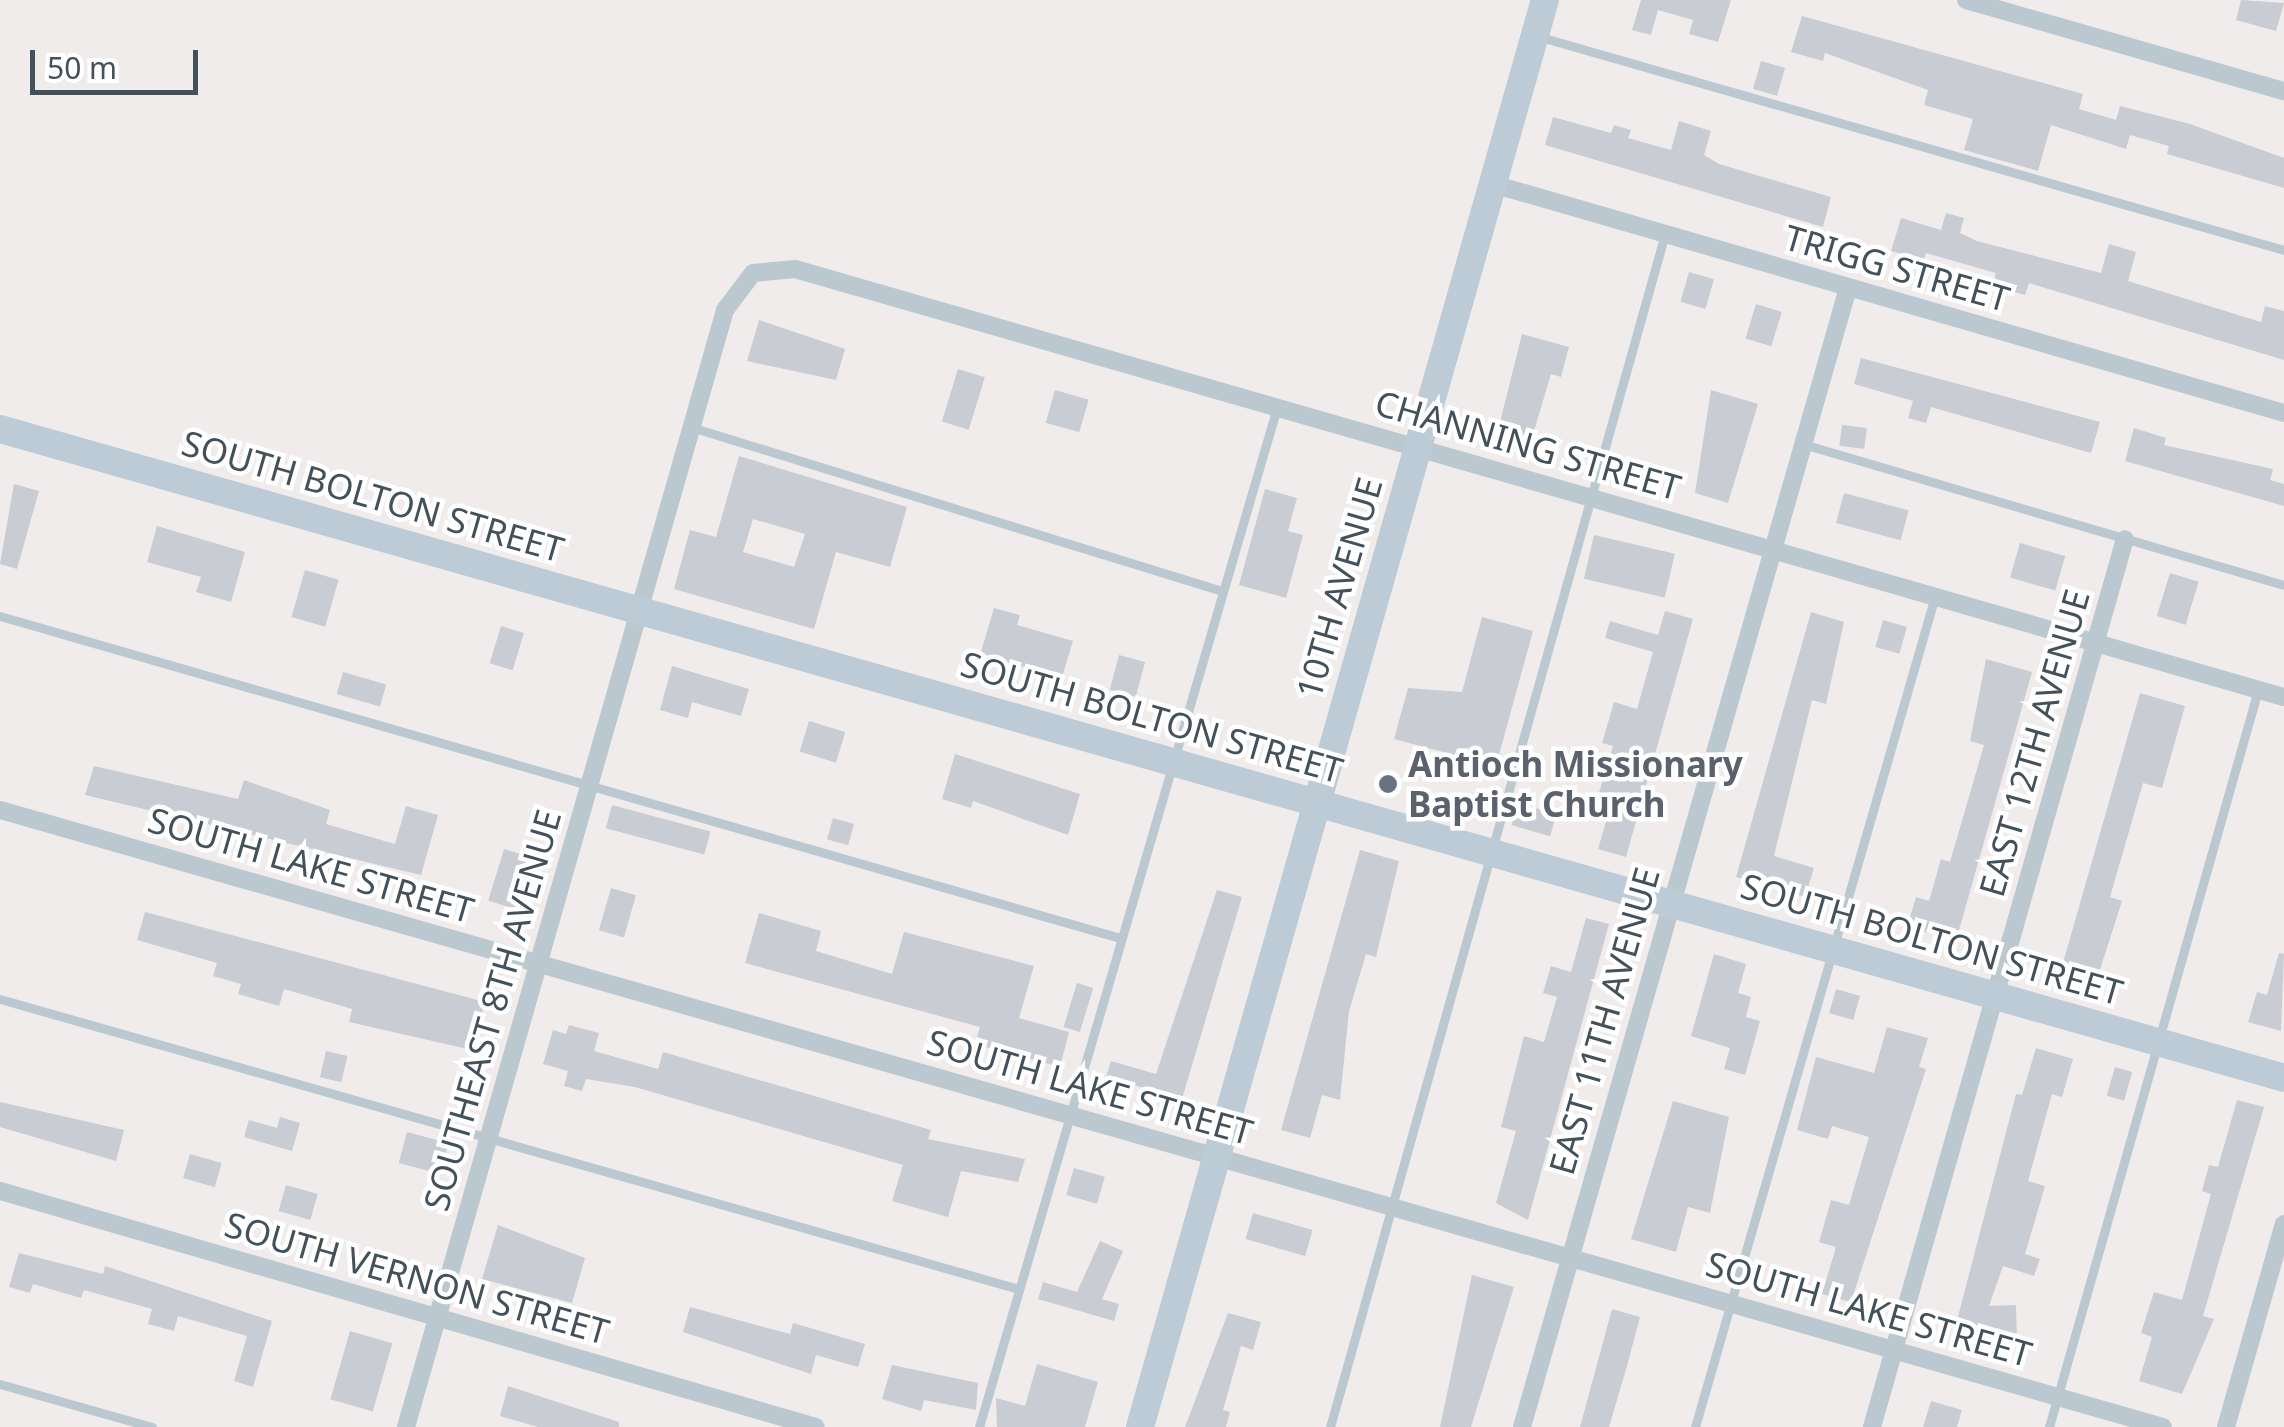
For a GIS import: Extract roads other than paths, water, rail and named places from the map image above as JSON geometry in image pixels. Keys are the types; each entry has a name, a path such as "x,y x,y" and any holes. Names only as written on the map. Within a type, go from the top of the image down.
{"main road":[{"name":"10TH AVENUE","path":"1140,1427 1545,0"},
{"name":"SOUTH BOLTON STREET","path":"0,430 2284,1078"}],"street":[{"path":"1966,0 2284,91"},
{"name":"TRIGG STREET","path":"1493,184 2284,414"},
{"name":"CHANNING STREET","path":"753,274 795,269 2284,697"},
{"name":"SOUTHEAST 8TH AVENUE","path":"406,1427 724,310 753,274"},
{"name":"EAST 11TH AVENUE","path":"1522,1427 1848,288"},
{"name":"EAST 12TH AVENUE","path":"1872,1427 2125,538"},
{"name":"SOUTH LAKE STREET","path":"0,810 2162,1427"},
{"name":"SOUTH VERNON STREET","path":"0,1192 816,1427"},
{"path":"2226,1427 2284,1224"}],"lane":[{"path":"1535,36 2284,250"},
{"path":"1330,1427 1595,498 1665,234"},
{"path":"979,1427 1277,407"},
{"path":"691,427 1222,591"},
{"path":"1803,444 2284,585"},
{"path":"1695,1427 1935,596"},
{"path":"0,616 1120,938"},
{"path":"2049,1427 2258,690"},
{"path":"0,1000 488,1143 1018,1290"},
{"path":"0,1384 152,1427"}],"place":[{"name":"Antioch Missionary Baptist Church","path":"1388,784"}]}
